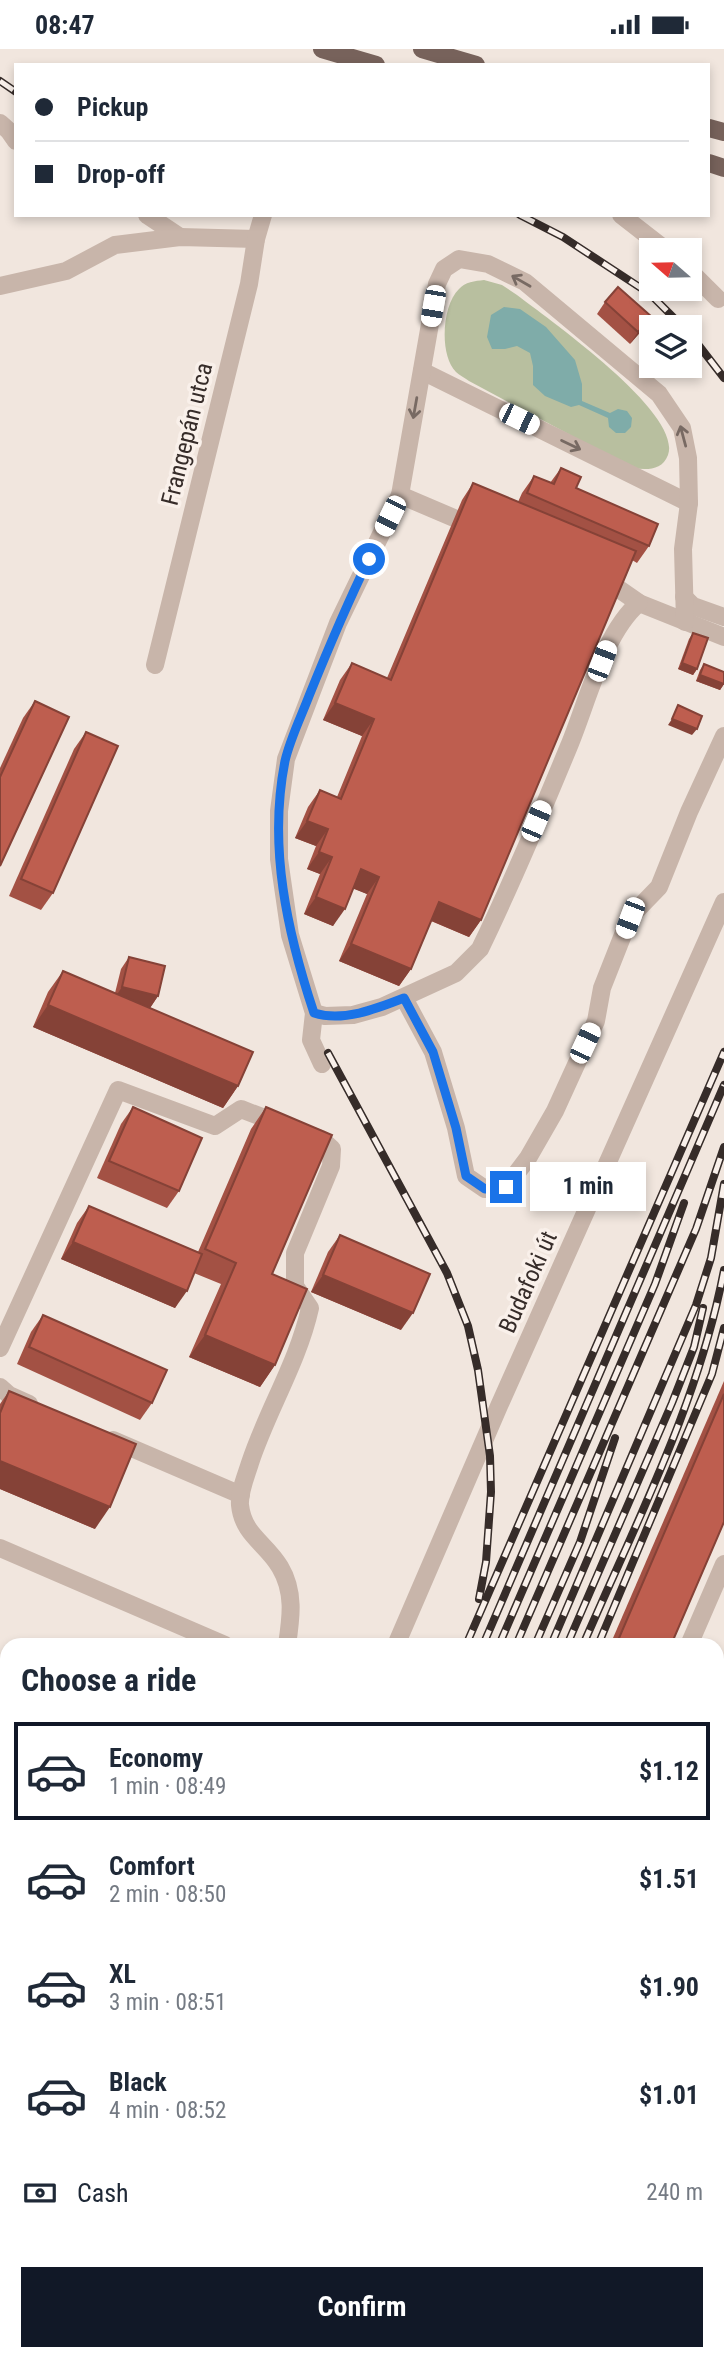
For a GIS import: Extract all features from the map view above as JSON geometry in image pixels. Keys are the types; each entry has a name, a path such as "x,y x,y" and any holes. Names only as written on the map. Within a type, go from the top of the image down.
{"main road":[{"path":"321,49 369,63"},
{"path":"422,49 469,63"}],"street":[{"path":"0,123 14,139"},
{"path":"150,217 180,237"},
{"name":"Frangepán utca","path":"155,665 263,217"},
{"path":"624,217 651,238"},
{"path":"0,286 66,271 115,245 180,237 256,239"},
{"path":"322,1064 311,1040 314,1013 290,935 279,859 279,811 286,759 338,622 400,495 437,284 444,269 459,259 488,264 525,282 659,394 682,428 688,458 689,503 683,549 685,622"},
{"path":"702,282 722,299"},
{"path":"422,371 689,503"},
{"path":"400,495 454,517"},
{"path":"616,587 639,603 724,637"},
{"path":"684,597 693,606 724,617"},
{"path":"314,1013 325,1016 353,1014 404,998 456,973 480,949 569,745 611,640 627,613 639,603"},
{"path":"404,998 433,1052 456,1128 466,1176 485,1189 506,1187 555,1111 596,1021 602,988 630,918 659,887 724,736"},
{"name":"Budafoki út","path":"399,1638 495,1414 724,902"},
{"path":"0,1348 118,1090 215,1126 241,1109 321,1139 332,1149 331,1167 295,1253 295,1286 310,1308 304,1335 257,1442 239,1503 245,1526 279,1565 288,1585 292,1612 288,1638"},
{"path":"0,1387 9,1395 46,1411"},
{"path":"95,1432 241,1495"},
{"path":"0,1548 209,1638"},
{"path":"692,1638 724,1564"}],"green space":[{"path":"484,280 502,285 517,295 610,368 635,392 655,416 667,437 668,455 662,464 648,469 632,468 456,372 447,354 445,342 449,306 461,287 470,282"}],"water":[{"path":"504,307 520,309 546,327 575,360 582,384 582,401 610,413 618,409 627,411 632,418 631,427 625,433 616,433 609,427 608,418 579,405 571,407 545,396 533,385 530,353 517,346 492,349 487,337 491,315"}],"building":[{"path":"618,287 650,315 639,315 638,332 605,302"},
{"path":"561,468 581,477 576,488 658,524 649,546 527,493 534,476 554,484"},
{"path":"473,483 636,551 481,920 439,902 411,969 351,944 379,877 361,869 345,909 316,897 332,857 319,852 328,829 307,821 320,790 341,799 374,719 335,703 352,663 391,680"},
{"path":"693,633 708,638 697,669 682,663"},
{"path":"704,664 724,672 724,684 700,675"},
{"path":"35,701 69,717 0,866 0,777"},
{"path":"678,705 702,716 697,729 672,719"},
{"path":"86,732 118,746 53,893 21,879"},
{"path":"129,957 165,966 158,996 122,987"},
{"path":"63,971 253,1052 238,1086 48,1005"},
{"path":"133,1107 202,1138 179,1191 109,1161"},
{"path":"266,1107 332,1135 272,1274 307,1289 275,1365 205,1335 236,1263 205,1249"},
{"path":"89,1206 202,1254 187,1291 73,1242"},
{"path":"340,1235 430,1274 413,1313 323,1275"},
{"path":"43,1315 167,1370 152,1403 29,1347"},
{"path":"9,1391 136,1444 110,1507 0,1461 0,1413"},
{"path":"724,1394 724,1522 674,1638 619,1638"}],"railway":[{"path":"0,81 14,91"},
{"path":"524,217 563,237 650,294 671,315"},
{"path":"702,350 724,378"},
{"path":"469,1638 724,1052"},
{"path":"328,1053 447,1273 468,1326 478,1370 490,1456 491,1492 486,1562 479,1599"},
{"path":"486,1638 724,1085"},
{"path":"519,1638 696,1229 724,1147"},
{"path":"554,1638 696,1305 711,1258 724,1184"},
{"path":"502,1638 655,1284 684,1203"},
{"path":"586,1638 682,1414 699,1367 724,1270"},
{"path":"570,1638 672,1403 694,1347 703,1308"},
{"path":"601,1638 712,1374 724,1328"},
{"path":"538,1638 580,1542 615,1438"}],"route":[{"path":"369,559 338,622 286,759 279,811 279,859 290,935 314,1013 325,1016 353,1014 404,998 433,1052 456,1128 466,1176 485,1189 506,1187"}]}
